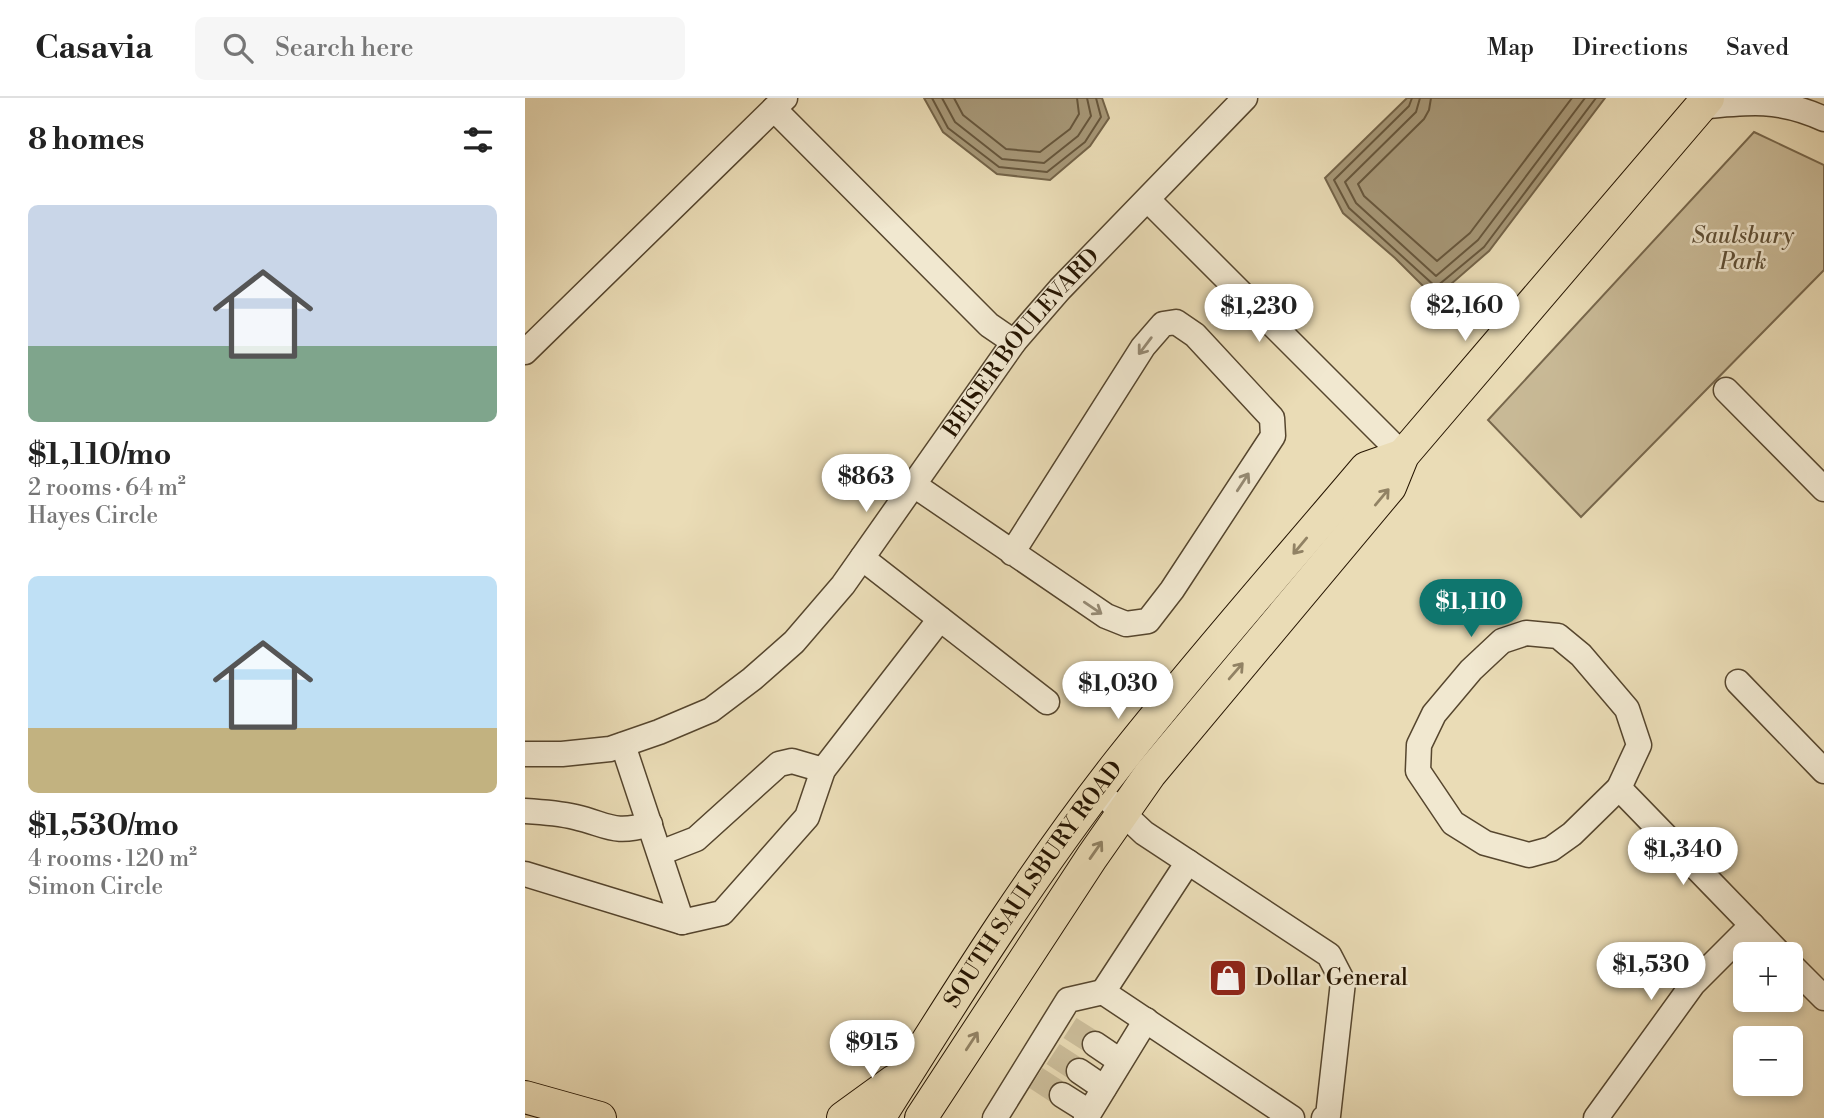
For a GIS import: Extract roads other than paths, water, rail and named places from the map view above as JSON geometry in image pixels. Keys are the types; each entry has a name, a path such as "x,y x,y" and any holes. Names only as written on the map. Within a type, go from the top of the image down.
{"main road":[{"name":"SOUTH SAULSBURY ROAD","path":"921,1118 1092,857 1150,774 1390,487 1403,455 1704,103"},
{"name":"SOUTH SAULSBURY ROAD","path":"879,1118 1014,908 1098,791 1212,648 1366,468 1403,455"},
{"path":"843,1118 909,1070"},
{"path":"934,1118 946,1080"},
{"path":"525,1097 600,1118"}],"street":[{"name":"BEISER BOULEVARD","path":"525,754 562,754 610,749 711,710 794,642 843,585 1014,342 1060,289 1148,200 1239,100"},
{"path":"1704,103 1773,102 1812,110"},
{"path":"525,352 780,104 989,325 1014,342"},
{"path":"1148,200 1403,455"},
{"path":"914,485 1036,570 1106,617 1126,624 1148,621 1172,590 1273,436 1272,418 1195,335 1176,322 1163,324 1143,347 1012,553"},
{"path":"1726,390 1824,489"},
{"path":"862,558 1047,702"},
{"path":"525,874 682,922 722,913 807,817 823,770 940,619"},
{"path":"1526,633 1557,636 1581,654 1627,709 1639,745 1619,788 1572,834 1551,849 1529,855 1485,843 1453,823 1418,771 1419,745 1434,715 1471,670 1502,641 1526,633"},
{"path":"1738,682 1820,759"},
{"path":"623,745 682,922"},
{"path":"660,853 696,839 779,764 792,761 823,770"},
{"path":"1619,788 1768,942"},
{"path":"1098,791 1144,833 1329,955 1343,982 1328,1116 1324,1118"},
{"path":"525,811 578,818 613,830 633,829 650,824"},
{"path":"995,1118 1031,1075 1063,1023 1068,1000 1103,992 1188,862"},
{"path":"1596,1118 1693,984 1752,925"},
{"path":"1803,977 1824,998"},
{"path":"1103,992 1292,1118"},
{"path":"1062,1095 1088,1115 1146,1020"},
{"path":"1095,1044 1120,1061"},
{"path":"1079,1071 1104,1088"}],"water":[{"path":"924,98 1102,98 1109,118 1090,146 1050,180 997,174 943,132"},
{"path":"1407,98 1605,98 1489,251 1435,298 1395,258 1343,213 1325,178"}],"tunnel":[{"path":"1070,1028 1095,1044"},
{"path":"1053,1054 1079,1071"},
{"path":"1036,1078 1062,1095"}],"place":[{"name":"Dollar General","path":"1228,978"}],"park label":[{"name":"Saulsbury Park","path":"1743,249"}]}
